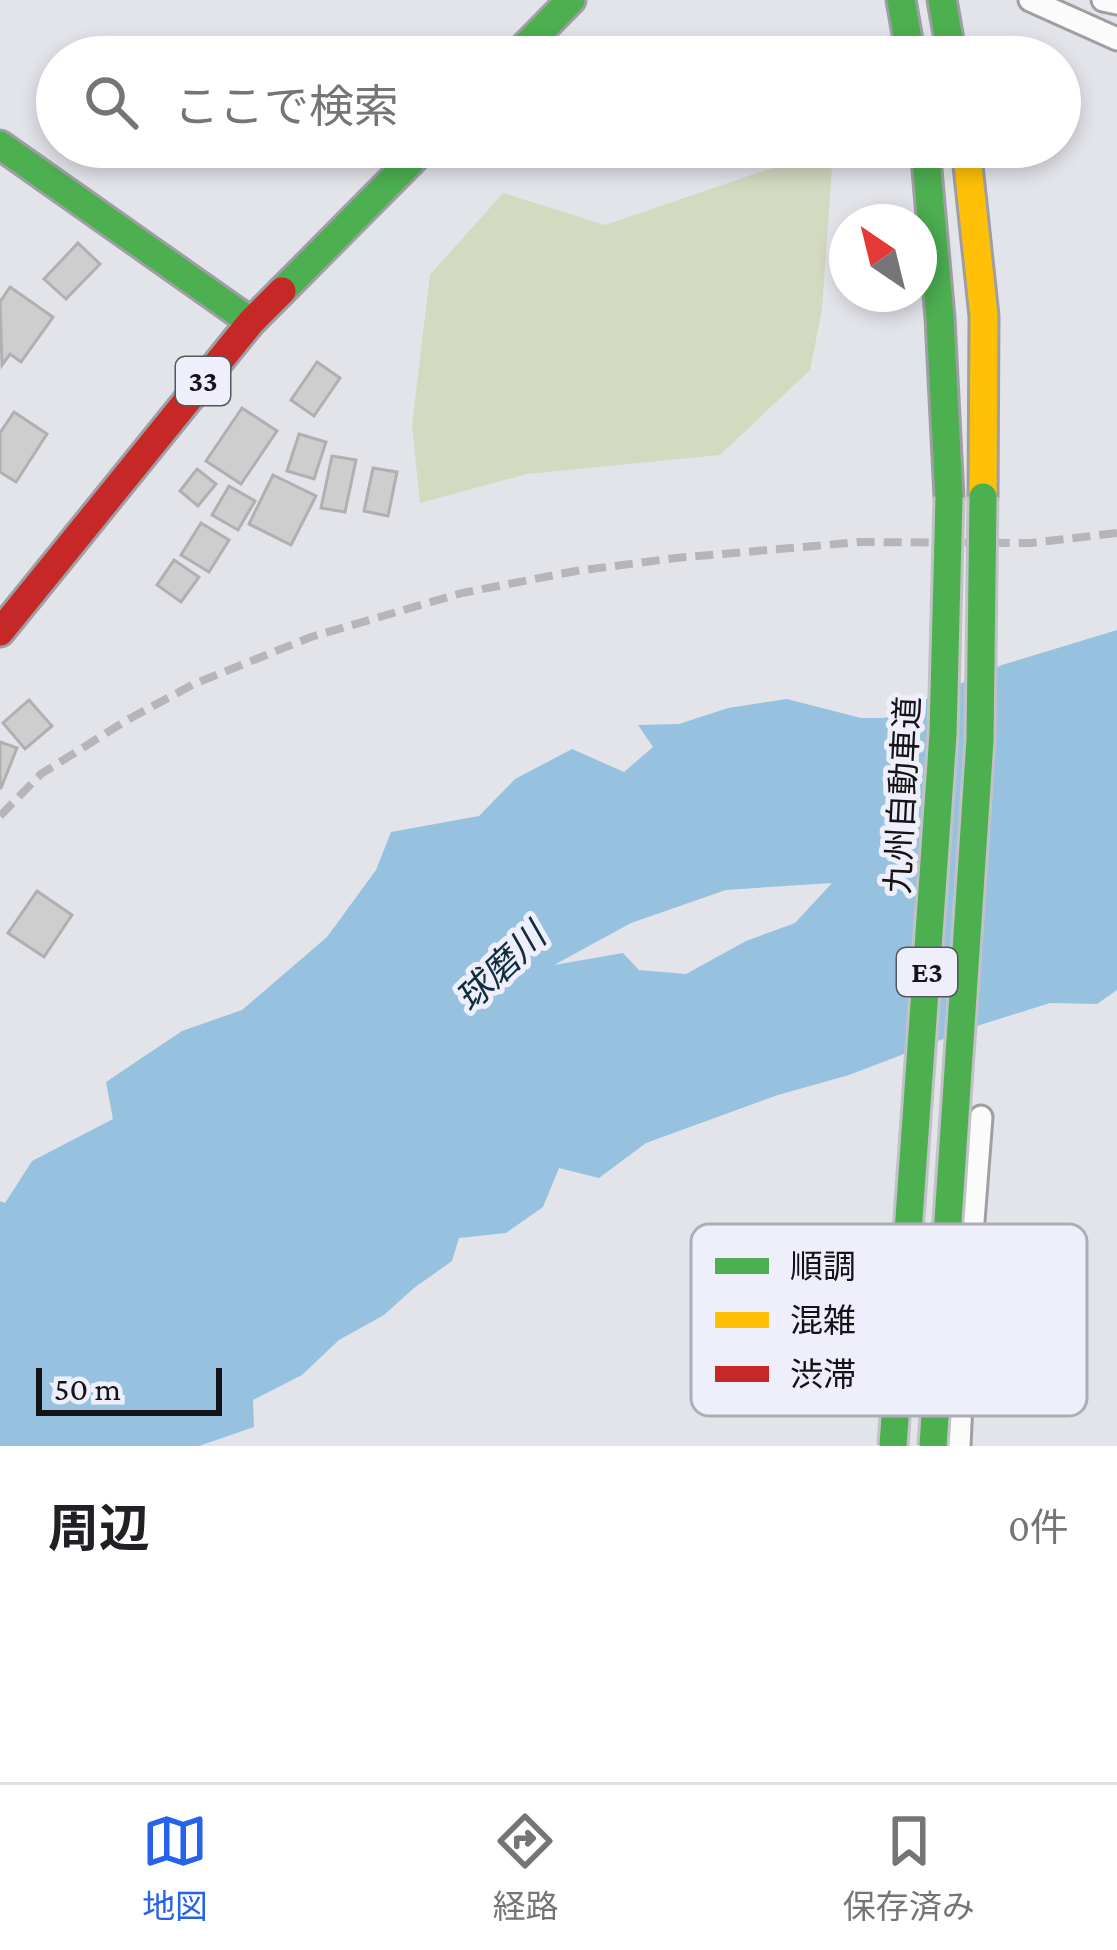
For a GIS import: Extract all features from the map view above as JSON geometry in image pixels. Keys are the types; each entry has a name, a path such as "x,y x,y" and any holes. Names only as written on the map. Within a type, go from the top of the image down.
{"main road":[{"path":"535,36 571,0"},
{"path":"901,0 907,36"},
{"path":"942,0 948,36"},
{"path":"0,145 251,322"},
{"name":"33","path":"0,632 251,322 404,168"},
{"name":"九州自動車道","path":"909,1224 943,734 949,497 927,168"},
{"name":"E3","path":"948,1224 980,740 984,316 968,168"},
{"name":"九州自動車道","path":"893,1446 895,1416"},
{"name":"E3","path":"933,1446 935,1416"}],"street":[{"path":"1030,0 1117,39"},
{"path":"1103,0 1117,3"},
{"path":"973,1224 981,1117"},
{"path":"959,1446 960,1416"}],"green space":[{"path":"775,168 832,168 822,310 810,370 720,455 527,474 420,503 412,426 430,275 503,193 605,225"}],"water":[{"name":"球磨川","path":"1117,630 1117,990 1097,1004 1050,1003 849,1075 778,1095 646,1143 599,1178 559,1168 543,1207 506,1233 459,1238 452,1261 384,1315 339,1340 302,1375 253,1400 254,1427 199,1446 0,1446 0,1201 5,1203 32,1161 113,1119 106,1082 182,1031 242,1010 327,937 376,870 391,832 479,816 515,779 572,749 624,772 653,747 638,725 679,724 728,708 787,699 861,718 884,718 1002,665","holes":["832,883 795,923 746,941 686,974 639,970 623,953 554,965 631,923 726,890"]}],"building":[{"path":"78,243 100,264 66,299 44,279"},
{"path":"10,287 53,317 21,362 10,354 2,365 0,302"},
{"path":"317,362 340,378 314,416 291,400"},
{"path":"242,408 277,431 241,484 206,461"},
{"path":"14,412 47,434 16,482 0,472 0,433"},
{"path":"299,434 326,442 314,479 287,471"},
{"path":"332,456 356,460 345,512 321,508"},
{"path":"373,468 397,472 388,516 364,511"},
{"path":"197,469 216,484 198,506 180,491"},
{"path":"273,475 316,496 291,545 249,524"},
{"path":"229,486 255,501 238,530 212,515"},
{"path":"201,523 229,540 209,572 181,555"},
{"path":"174,560 199,577 181,602 157,585"},
{"path":"29,700 52,726 25,749 3,723"},
{"path":"0,742 17,748 1,788 0,788"},
{"path":"37,891 72,915 44,957 8,933"}],"railway":[{"path":"0,816 41,774 194,684 311,637 462,593 676,558 860,542 1031,543 1117,533"}],"traffic: fast":[{"path":"536,36 571,0"},
{"path":"901,0 907,36"},
{"path":"942,0 948,36"},
{"path":"0,145 251,322"},
{"path":"282,291 404,168"},
{"path":"927,168 949,497"},
{"path":"909,1224 943,734 949,497"},
{"path":"948,1224 980,740 983,497"},
{"path":"893,1446 895,1416"},
{"path":"933,1446 935,1416"}],"traffic: slow":[{"path":"968,168 984,316 983,497"}],"traffic: jam":[{"path":"0,632 251,322 282,291"}]}
